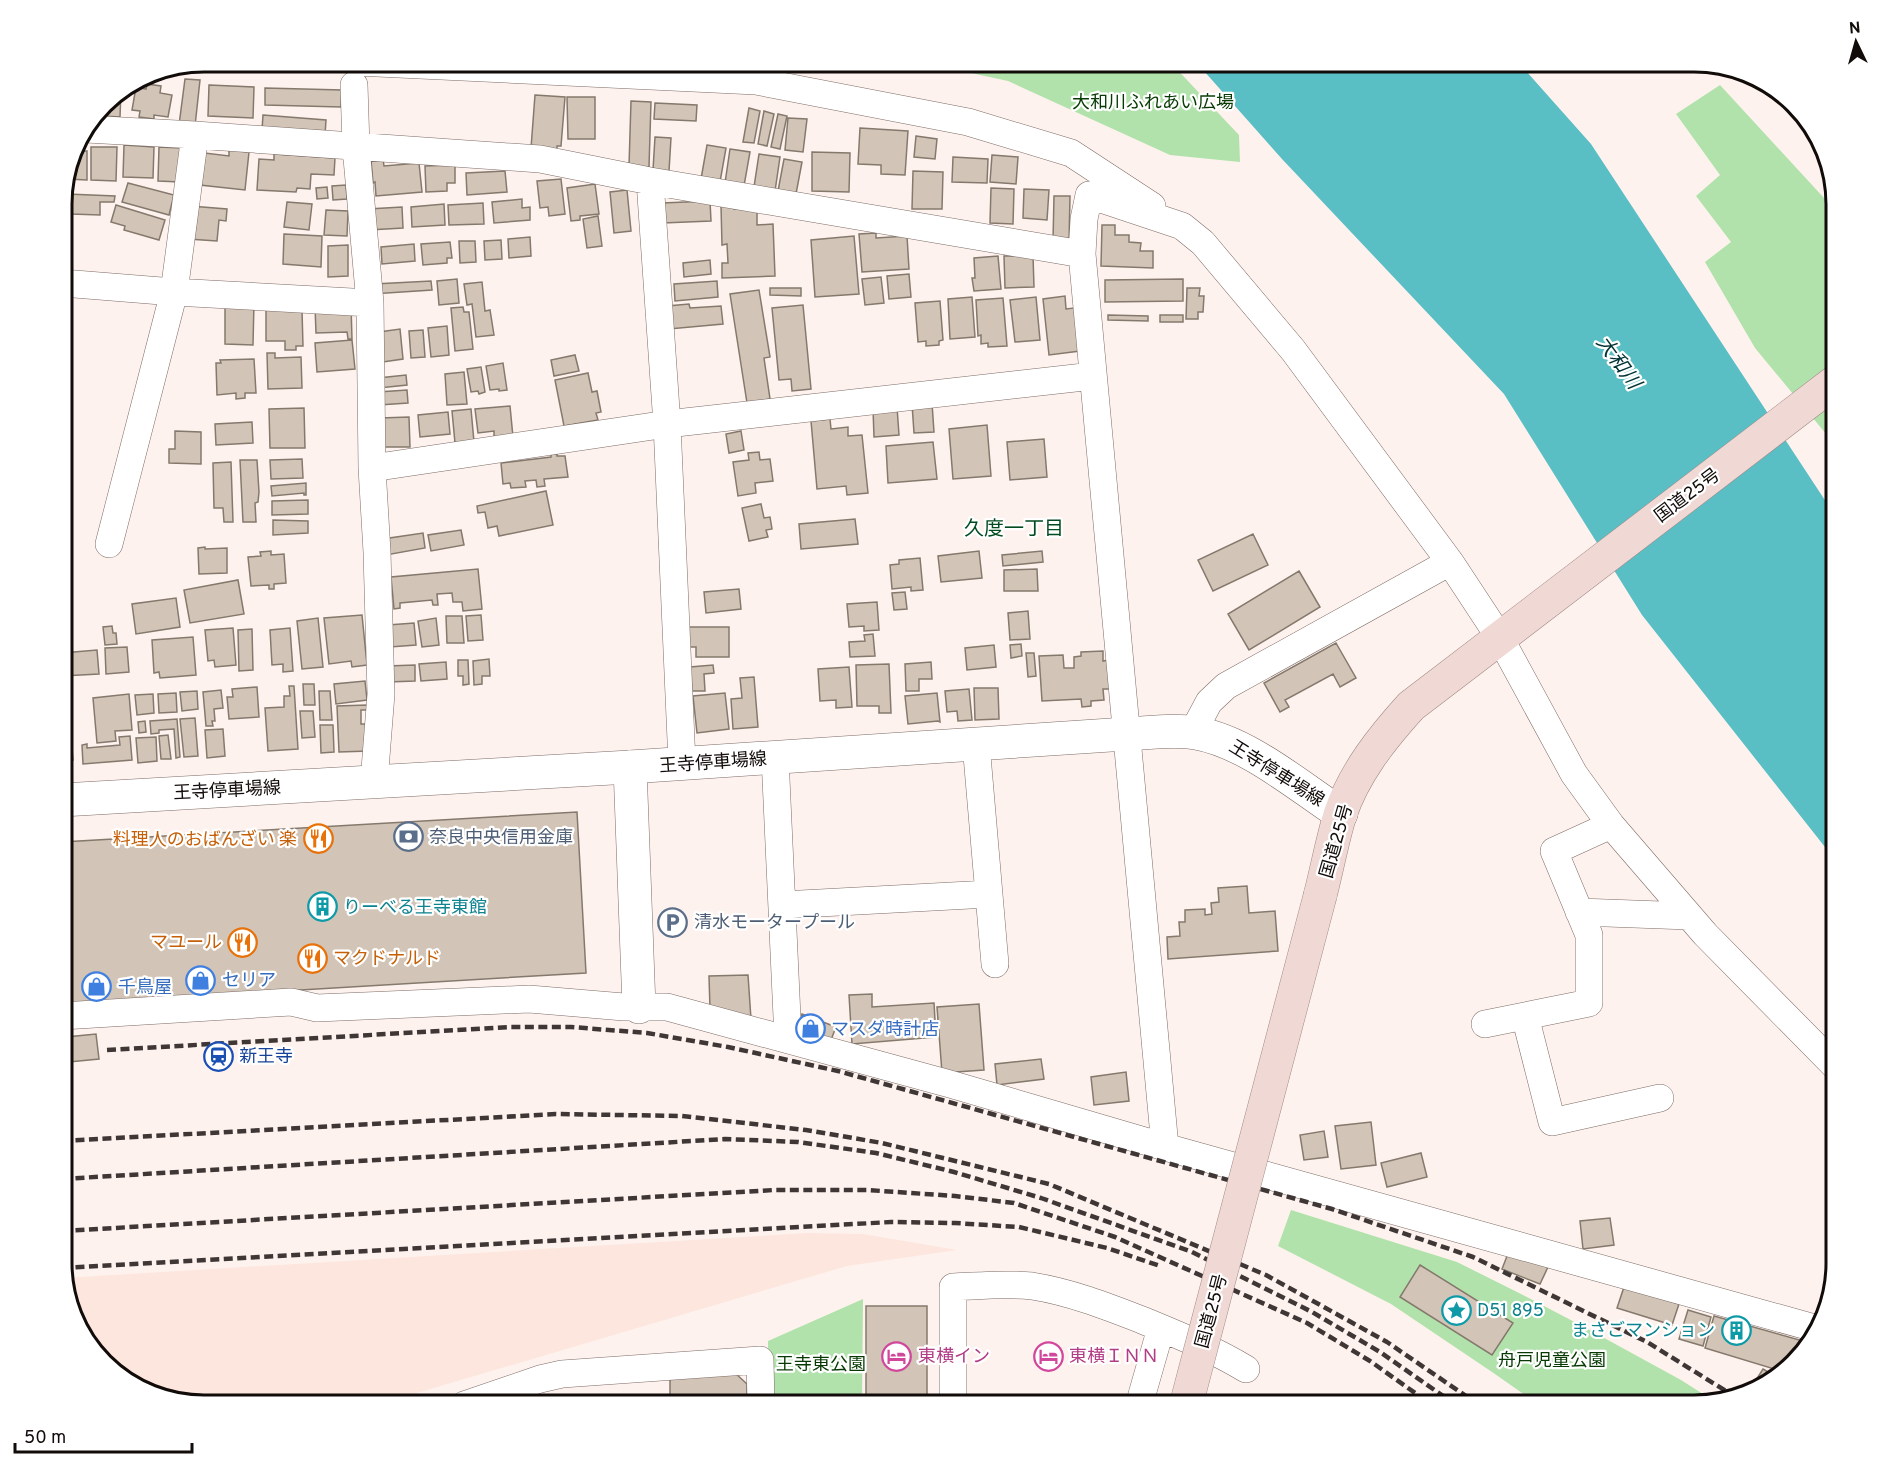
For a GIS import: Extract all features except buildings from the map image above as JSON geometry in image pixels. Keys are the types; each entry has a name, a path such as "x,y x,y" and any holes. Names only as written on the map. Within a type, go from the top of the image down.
{"highway":[{"name":"国道25号","path":"1189,1395 1341,814 1359,773 1381,739 1411,706 1826,389"}],"main road":[{"name":"王寺停車場線","path":"72,799 682,764 1126,734 1194,732 1219,738 1243,748 1341,814"},
{"path":"630,767 639,1007"}],"street":[{"path":"374,782 381,694 372,468 370,303 356,147 355,73 756,81 968,122 1071,153 1182,226 1203,243 1293,350 1450,562 1508,632 1574,774 1611,825 1689,916 1826,1057"},
{"path":"95,129 540,159 650,181 1082,254"},
{"path":"109,544 174,292 195,135"},
{"path":"650,181 667,424 682,764"},
{"path":"1165,1147 1082,254 1084,219 1089,195 1182,226"},
{"path":"72,285 370,303"},
{"path":"372,468 667,424 1093,376"},
{"path":"1194,732 1209,702 1226,686 1450,562"},
{"path":"976,744 995,964"},
{"path":"775,757 788,1039"},
{"path":"1485,1024 1589,1003 1589,934 1554,851 1611,825"},
{"path":"782,905 989,894"},
{"path":"1579,912 1689,916"},
{"path":"72,1015 291,1002 317,1008 497,999 667,1007 950,1084 1165,1147 1809,1327"},
{"path":"1525,1016 1552,1122 1660,1098"},
{"path":"953,1395 953,1287 1032,1286 1087,1300 1161,1328 1222,1355 1246,1369"},
{"path":"1142,1395 1161,1328"},
{"path":"498,1395 562,1374 760,1360 760,1395"}],"shaded area":[{"path":"808,1233 863,1234 957,1250 847,1266 410,1395 196,1395 162,1388 124,1368 99,1343 82,1313 73,1277"}],"green space":[{"name":"大和川ふれあい広場","path":"966,72 1179,72 1239,135 1240,162 1170,155 1008,81"},
{"path":"1720,85 1826,200 1826,434 1755,348 1705,262 1731,242 1696,196 1720,175 1676,114"},
{"name":"舟戸児童公園","path":"1291,1210 1457,1262 1586,1328 1704,1395 1525,1395 1391,1304 1278,1246"},
{"name":"王寺東公園","path":"863,1299 862,1395 768,1395 768,1341"}],"water":[{"name":"大和川","path":"1205,72 1527,72 1591,144 1826,502 1826,848 1642,615 1504,394 1282,159"}],"railway":[{"path":"107,1050 510,1027 571,1027 647,1033 728,1047 838,1071 1332,1209 1473,1257 1647,1342 1725,1391"},
{"path":"72,1140 556,1114 682,1116 806,1130 882,1143 1049,1184 1266,1275 1387,1342 1464,1395"},
{"path":"72,1178 725,1139 798,1142 876,1153 954,1172 1041,1198 1192,1252 1312,1312 1380,1352 1442,1395"},
{"path":"72,1230 774,1190 867,1190 1014,1203 1115,1237 1307,1323 1370,1361 1418,1395"},
{"path":"72,1267 891,1222 1019,1227 1107,1248 1160,1266"}],"place":[{"name":"奈良中央信用金庫","path":"408,837"},
{"name":"料理人のおばんざい 楽","path":"318,839"},
{"name":"りーべる王寺東館","path":"322,907"},
{"name":"清水モータープール","path":"673,922"},
{"name":"マユール","path":"243,942"},
{"name":"マクドナルド","path":"312,958"},
{"name":"セリア","path":"201,980"},
{"name":"千鳥屋","path":"97,987"},
{"name":"マスダ時計店","path":"810,1029"},
{"name":"新王寺","path":"218,1056"},
{"name":"D51 895","path":"1456,1310"},
{"name":"まさごマンション","path":"1736,1330"},
{"name":"東横イン","path":"897,1356"},
{"name":"東横ＩＮＮ","path":"1048,1356"}],"district":[{"name":"久度一丁目","path":"1014,528"}]}
